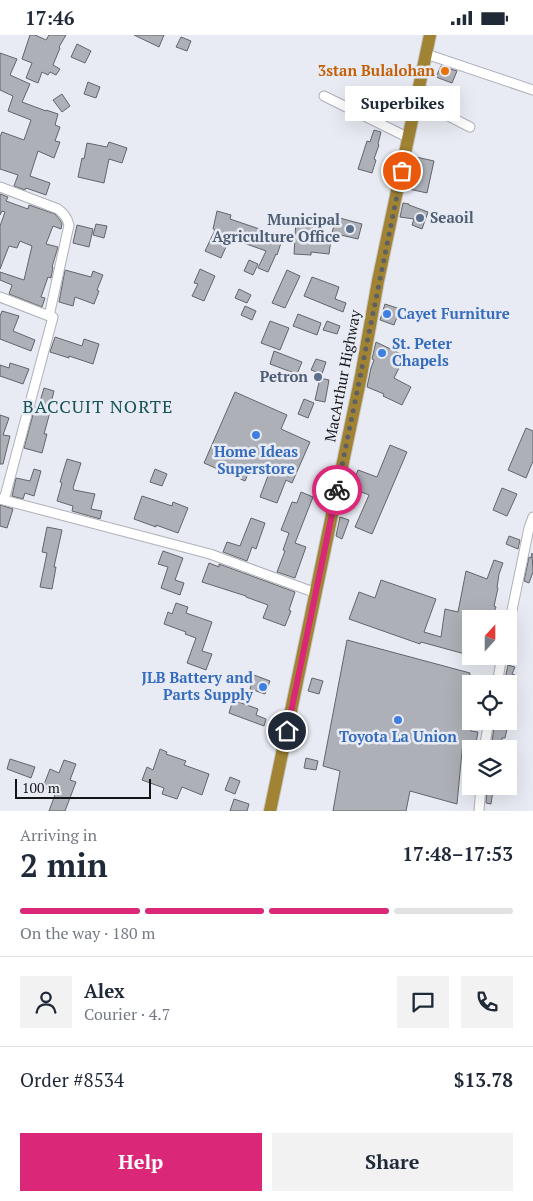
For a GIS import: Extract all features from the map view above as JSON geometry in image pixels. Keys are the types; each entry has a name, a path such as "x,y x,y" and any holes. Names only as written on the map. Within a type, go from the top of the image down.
{"highway":[{"name":"MacArthur Highway","path":"270,811 430,35"}],"street":[{"path":"426,54 533,90"},
{"path":"324,96 408,138"},
{"path":"417,100 470,127"},
{"path":"0,187 52,207 68,218 69,225 49,316"},
{"path":"0,297 53,317 2,499 210,554 316,593"},
{"path":"512,610 533,517"},
{"path":"480,811 481,795"}],"building":[{"path":"30,35 46,40 49,35 66,35 59,47 53,65 60,69 56,75 50,72 48,75 42,72 38,83 26,78 32,63 22,59"},
{"path":"134,35 164,35 159,47"},
{"path":"181,37 191,41 187,51 176,47"},
{"path":"77,44 91,51 85,63 71,57"},
{"path":"0,53 17,59 10,75 30,84 22,102 58,114 55,125 60,127 55,141 60,142 54,158 38,151 30,176 50,183 46,195 14,186 18,175 0,169 0,137 2,132 24,140 31,120 8,111 13,96 0,90"},
{"path":"441,66 457,71 452,83 436,77"},
{"path":"88,82 100,87 96,98 84,94"},
{"path":"62,94 70,106 62,112 53,100"},
{"path":"374,130 381,132 372,173 358,169 367,141 370,142"},
{"path":"109,142 127,148 122,163 109,159 104,183 78,177 87,143 107,147"},
{"path":"416,157 434,161 427,193 409,189"},
{"path":"0,194 8,197 6,201 28,209 29,205 55,214 62,224 61,229 53,226 46,244 58,247 51,278 48,277 41,297 45,298 42,307 9,294 12,285 0,280 0,272 24,280 32,246 20,241 17,248 9,246 0,269 0,226 5,212 2,211 0,215"},
{"path":"403,203 428,212 422,229 412,225 414,219 400,217"},
{"path":"217,211 231,215 230,219 283,237 277,255 268,272 258,268 266,251 230,238 221,258 205,251 215,230 213,229"},
{"path":"336,217 362,224 358,239 332,233"},
{"path":"296,220 313,221 312,237 331,239 329,254 311,252 311,255 294,254"},
{"path":"96,224 107,226 104,238 93,235"},
{"path":"77,225 93,229 89,247 73,243"},
{"path":"249,260 258,264 253,275 244,271"},
{"path":"200,269 215,276 204,301 192,296 198,284 194,283"},
{"path":"65,270 91,277 93,271 103,275 94,304 75,297 73,306 59,302"},
{"path":"287,270 300,276 285,308 272,303"},
{"path":"312,277 339,287 335,299 346,303 343,312 304,296"},
{"path":"239,289 251,295 247,303 235,298"},
{"path":"385,304 400,309 394,325 380,320"},
{"path":"245,306 256,311 252,320 241,315"},
{"path":"2,311 19,316 13,331 35,340 31,351 0,339 0,316"},
{"path":"298,314 321,323 317,335 293,326"},
{"path":"270,321 289,328 280,350 261,343"},
{"path":"327,321 340,326 337,334 323,330"},
{"path":"55,337 82,346 84,339 99,344 93,364 50,352"},
{"path":"376,342 405,356 394,378 411,387 402,405 383,396 384,394 367,387 374,360 372,359"},
{"path":"274,351 302,362 297,374 270,364"},
{"path":"316,359 326,362 322,374 311,370"},
{"path":"10,363 29,369 23,384 0,376 0,365 9,368"},
{"path":"320,378 329,380 325,402 315,400"},
{"path":"44,388 54,391 44,434 47,434 42,453 24,448 35,407 38,408"},
{"name":"Home Ideas Superstore","path":"235,392 287,415 281,429 310,442 292,483 286,480 277,503 260,497 269,473 252,465 245,481 204,463"},
{"path":"304,399 314,403 308,418 298,414"},
{"path":"0,415 9,418 3,435 10,436 3,464 0,464"},
{"path":"526,428 533,431 533,461 526,478 508,470"},
{"path":"390,445 407,452 372,534 355,527 369,495 351,488 358,470 377,477"},
{"path":"67,459 81,463 73,488 74,490 95,494 91,509 102,511 100,519 72,511 73,506 57,501"},
{"path":"34,469 41,471 34,496 25,493 23,499 12,496 16,478 30,481"},
{"path":"155,469 167,474 162,486 150,482"},
{"path":"502,488 517,494 507,516 493,510"},
{"path":"301,492 313,497 295,543 306,547 295,578 277,572 289,533 281,530 292,502 297,503"},
{"path":"142,496 172,506 173,502 188,508 178,533 134,519"},
{"path":"0,505 13,509 7,528 0,526"},
{"path":"340,517 349,520 342,539 336,536"},
{"path":"251,518 265,523 256,549 252,547 247,561 223,552 227,542 240,546"},
{"path":"47,527 62,530 54,567 56,567 52,589 40,587 47,553 42,552"},
{"path":"509,536 520,540 518,549 506,544"},
{"path":"163,551 183,558 175,580 184,583 180,595 161,588 168,567 158,564"},
{"path":"532,553 533,572 529,583 524,581 529,557 531,558"},
{"path":"494,560 503,563 499,574 495,610 462,610 462,653 421,642 420,644 349,619 359,592 375,598 381,580 436,599 424,632 441,637 445,609 458,612 466,571 487,579"},
{"path":"209,563 219,567 219,564 295,592 289,610 291,611 285,626 263,618 268,605 202,582"},
{"path":"176,603 188,607 186,613 212,622 202,651 212,654 206,670 187,663 196,638 164,624 168,612 172,614"},
{"name":"Toyota La Union","path":"347,640 470,673 470,675 462,675 462,730 478,732 477,740 462,740 457,804 410,791 406,811 333,811 340,771 323,766"},
{"path":"508,665 515,667 512,674 515,675 506,675"},
{"path":"254,675 270,681 265,694 250,689"},
{"path":"312,678 323,681 319,694 308,691"},
{"path":"233,700 258,709 256,715 266,719 264,726 229,713"},
{"path":"494,730 507,730 505,738 492,740"},
{"path":"160,749 167,752 166,754 186,761 184,765 209,774 202,795 182,787 177,799 162,794 164,788 142,780 147,767 153,770"},
{"path":"306,758 318,761 316,770 304,768"},
{"path":"10,759 35,767 31,778 7,769"},
{"path":"64,760 76,764 70,780 76,782 65,811 49,811 56,792 43,787 50,769 59,773"},
{"path":"230,777 240,781 235,794 225,790"},
{"path":"487,795 492,795 491,804 486,803"},
{"path":"234,799 249,804 247,811 230,811"}],"way so far":[{"path":"337,490 361,376 378,281 402,171"}],"place":[{"name":"3stan Bulalohan","path":"445,71"},
{"name":"Superbikes","path":"402,171"},
{"name":"Seaoil","path":"420,218"},
{"name":"Municipal Agriculture Office","path":"350,229"},
{"name":"Cayet Furniture","path":"387,314"},
{"name":"St. Peter Chapels","path":"382,353"},
{"name":"Petron","path":"318,377"},
{"name":"Home Ideas Superstore","path":"256,435"},
{"name":"JLB Battery and Parts Supply","path":"263,687"},
{"name":"Toyota La Union","path":"398,720"}],"district":[{"name":"BACCUIT NORTE","path":"98,407"}],"route":[{"path":"287,731 337,490"}]}
